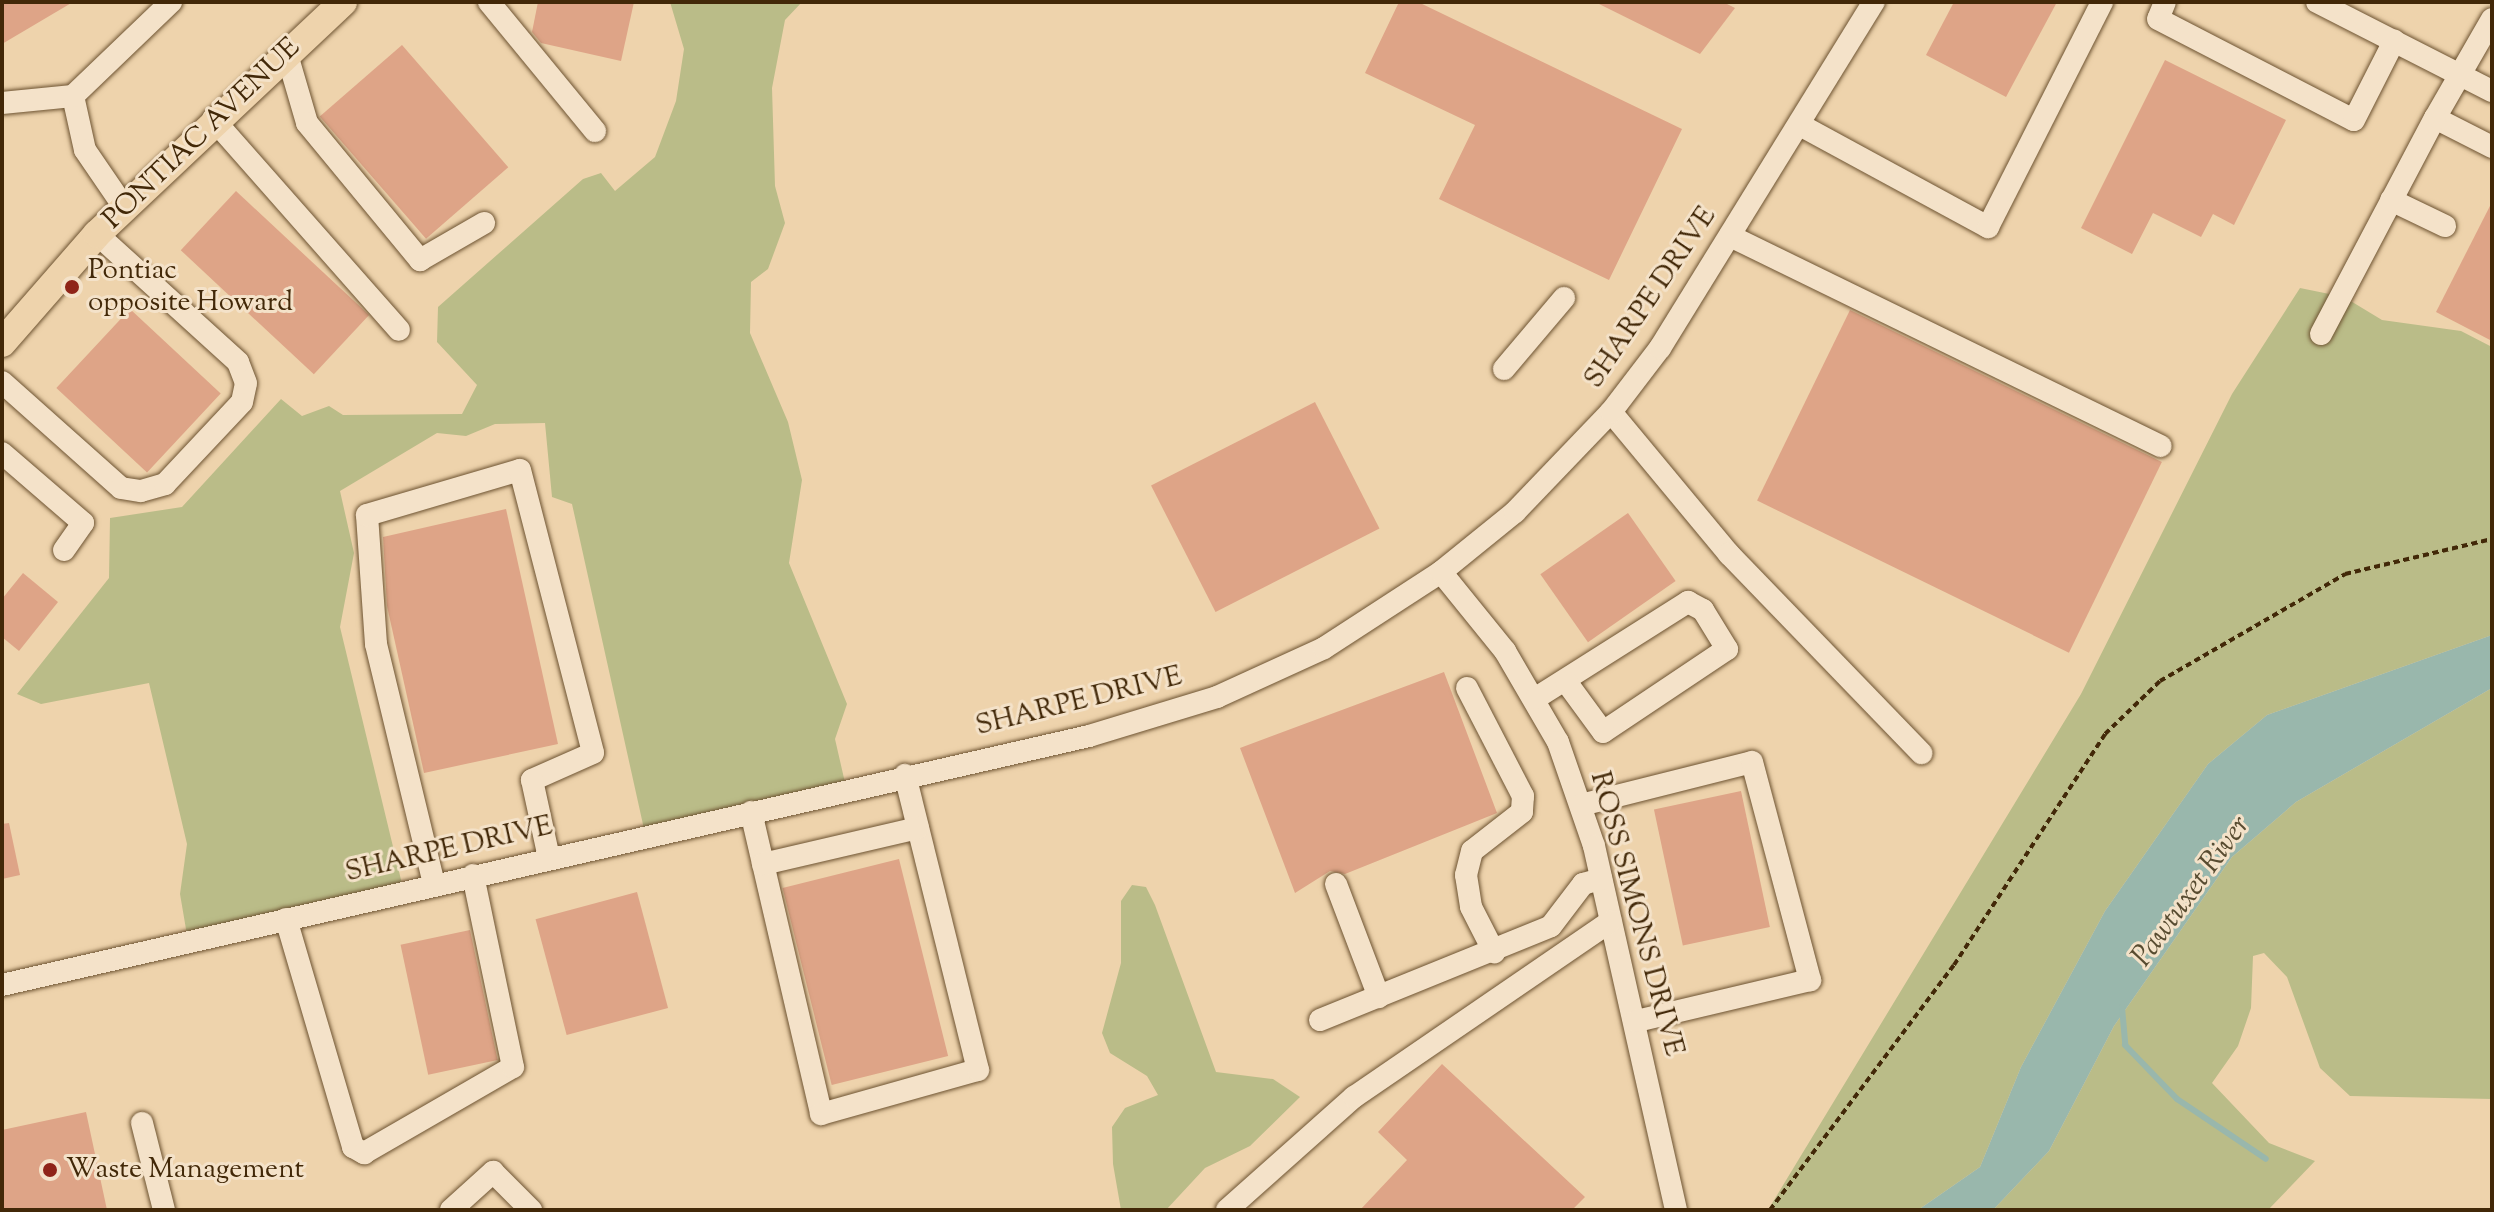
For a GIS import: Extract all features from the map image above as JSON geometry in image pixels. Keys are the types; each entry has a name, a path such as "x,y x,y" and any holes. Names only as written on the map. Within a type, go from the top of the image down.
{"main road":[{"name":"PONTIAC AVENUE","path":"2,343 124,207 213,119 343,2"}],"street":[{"path":"2,103 73,96 171,2"},
{"path":"489,2 595,131"},
{"name":"SHARPE DRIVE","path":"2,985 905,775 1089,736 1217,697 1324,648 1441,572 1515,512 1611,412 1730,236 1874,2"},
{"path":"1800,125 1988,227 2102,2"},
{"path":"2165,2 2158,19 2354,120 2394,41"},
{"path":"2317,2 2492,91"},
{"path":"2321,334 2457,73 2492,19"},
{"path":"286,51 307,123 420,260 484,223"},
{"path":"73,96 85,150 124,207"},
{"path":"2435,118 2492,147"},
{"path":"213,119 399,330"},
{"path":"2391,200 2445,226"},
{"path":"2,382 121,488 141,491 165,484 242,402 246,383 238,362 97,234"},
{"path":"1730,236 2161,446"},
{"path":"1504,369 1564,298"},
{"path":"1611,412 1729,554 1921,753"},
{"path":"2,453 83,523 64,550"},
{"path":"434,884 376,644 367,515 520,470 593,753 532,780 549,858"},
{"name":"ROSS SIMONS DRIVE","path":"1441,572 1536,698 1581,805 1636,1021 1675,1209"},
{"path":"1536,698 1567,683 1688,602 1703,610 1727,649 1603,732 1567,683"},
{"path":"1467,688 1523,796 1522,812 1472,851 1466,875 1471,907 1494,952"},
{"path":"1581,805 1752,762 1810,980 1636,1021"},
{"path":"751,812 821,1114 978,1070 905,775"},
{"path":"763,864 918,828"},
{"path":"286,919 353,1147 364,1153 513,1067 473,875"},
{"path":"1320,1020 1494,952 1551,926 1583,884 1601,879"},
{"path":"1336,884 1379,997"},
{"path":"1227,1210 1354,1097 1611,921"},
{"path":"142,1123 164,1210"},
{"path":"451,1210 493,1172 531,1210"}],"path":[{"path":"1770,1210 1954,965 2105,734 2160,681 2345,574 2492,539"}],"green space":[{"path":"670,2 802,2 785,20 772,88 775,186 785,223 768,269 751,282 750,333 788,422 802,480 789,563 847,704 835,739 846,787 644,829 572,504 552,497 545,423 495,424 466,436 437,433 340,491 354,553 340,627 403,888 187,935 180,894 187,844 149,683 41,704 17,694 109,578 110,518 182,507 281,399 302,416 329,406 343,415 462,414 477,385 437,342 438,307 583,179 601,173 615,191 655,157 676,101 684,49"},
{"path":"2300,288 2344,297 2382,320 2461,331 2492,347 2492,635 2267,715 2208,764 2105,911 2021,1067 1980,1167 1918,1210 1768,1210 2081,694 2232,394"},
{"path":"2492,688 2492,1099 2350,1096 2320,1068 2287,977 2264,953 2253,956 2251,1008 2238,1046 2212,1083 2269,1143 2315,1161 2268,1210 1993,1210 2049,1151 2114,1026 2232,857 2296,802"},
{"path":"1132,885 1146,887 1155,905 1216,1072 1273,1079 1300,1097 1250,1146 1205,1168 1166,1210 1121,1210 1113,1164 1112,1127 1125,1108 1158,1095 1147,1076 1110,1053 1102,1033 1121,963 1121,901"}],"water":[{"name":"Pawtuxet River","path":"2492,635 2492,688 2296,802 2232,857 2114,1026 2049,1151 1993,1210 1918,1210 1980,1167 2021,1067 2105,911 2208,764 2267,715"}],"building":[{"path":"2,2 73,2 2,44"},
{"path":"538,2 634,2 621,61 541,43 532,32"},
{"path":"1399,2 1418,2 1682,129 1609,280 1439,199 1475,125 1365,73"},
{"path":"1595,2 1723,2 1735,8 1700,54"},
{"path":"1954,2 2057,2 2006,97 1926,55"},
{"path":"402,45 508,167 426,239 320,117"},
{"path":"2165,60 2286,120 2234,225 2213,214 2201,237 2153,213 2132,254 2081,228"},
{"path":"236,191 369,315 314,374 181,250"},
{"path":"2492,202 2492,341 2436,312"},
{"path":"130,309 221,394 147,473 56,388"},
{"path":"1850,310 2162,462 2069,653 1757,501"},
{"path":"1315,402 1379,529 1216,612 1151,486"},
{"path":"506,509 558,744 424,773 387,606 383,537"},
{"path":"1628,513 1676,581 1588,642 1540,574"},
{"path":"23,573 58,602 19,651 2,637 2,599"},
{"path":"1444,672 1497,813 1345,874 1330,871 1295,893 1240,748"},
{"path":"1741,791 1770,927 1683,945 1654,810"},
{"path":"9,823 20,875 2,879 2,824"},
{"path":"899,859 948,1056 832,1085 783,888"},
{"path":"637,892 668,1008 567,1035 536,919"},
{"path":"470,930 498,1060 428,1075 401,945"},
{"path":"1442,1064 1585,1197 1572,1210 1360,1210 1407,1160 1378,1132"},
{"name":"Waste Management","path":"86,1112 107,1210 2,1210 2,1130"}],"waterway":[{"path":"2122,1007 2125,1045 2177,1099 2266,1159"}],"place":[{"name":"Pontiac opposite Howard","path":"72,287"},
{"name":"Waste Management","path":"50,1170"}]}
